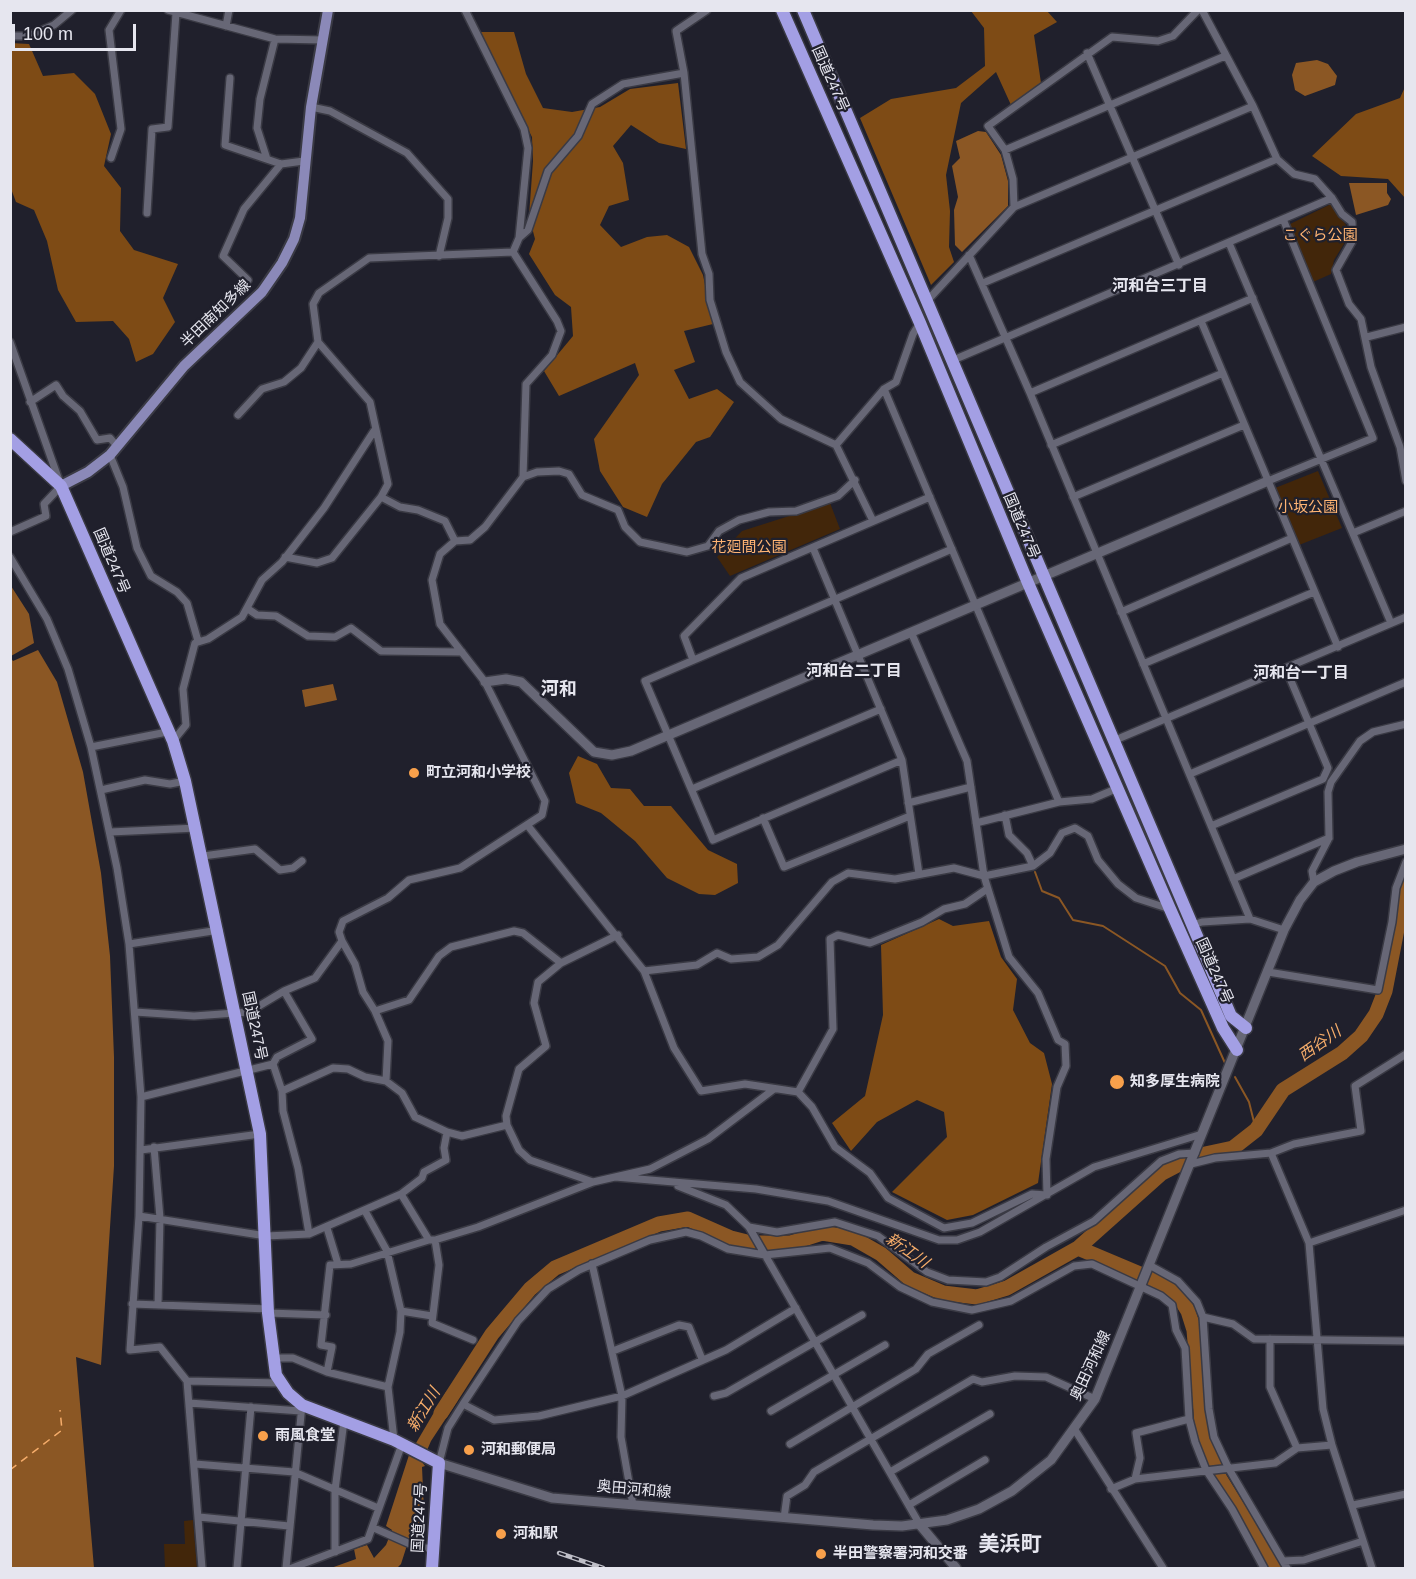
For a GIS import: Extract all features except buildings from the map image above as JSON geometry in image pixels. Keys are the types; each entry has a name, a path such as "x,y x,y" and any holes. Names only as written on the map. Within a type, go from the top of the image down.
{"highway":[{"name":"国道247号","path":"782,10 920,323 1028,583 1170,909 1223,1028 1237,1050"},
{"name":"国道247号","path":"803,10 1231,1016 1246,1028"},
{"name":"国道247号","path":"10,439 61,486 90,548 170,736 185,781 219,930 260,1134 272,1358 279,1383"},
{"path":"279,1383 301,1408 344,1421 401,1443 435,1461"},
{"name":"国道247号","path":"432,1569 435,1461"}],"main road":[{"name":"半田南知多線","path":"61,486 88,472 114,450 184,366 262,292 282,262 294,239 300,218 311,107 328,10"},
{"path":"484,682 506,679 521,682 594,752 612,755 631,751 1268,481"},
{"name":"奥田河和線","path":"435,1461 530,1493 633,1505 873,1525 920,1525 946,1520 979,1509 1012,1491 1050,1460 1075,1430 1095,1399 1284,930 1299,900 1314,882 1357,862 1406,849"},
{"path":"920,1525 956,1569"}],"street":[{"path":"10,36 28,36 54,25 72,10"},
{"path":"111,158 121,129 109,30 121,10"},
{"path":"168,10 275,39 323,40"},
{"path":"226,26 229,10"},
{"path":"465,10 525,129 528,148 519,238 513,252"},
{"path":"707,10 675,31 684,73 702,254 710,274 710,300 726,352 740,382 781,419 836,445 873,521"},
{"path":"1014,207 1013,179 1005,150 988,126 1112,37 1158,41 1173,36 1200,10 1253,106 1277,159 1294,174 1315,179 1332,198 1342,214 1352,222 1353,240 1336,270 1349,304 1361,319 1367,337 1371,367 1400,447 1406,481"},
{"path":"147,213 152,129 168,128 176,13"},
{"path":"267,159 257,128 261,99 275,39"},
{"path":"1087,53 1179,265"},
{"path":"1005,150 1225,56"},
{"path":"519,238 528,230 548,171 578,136 592,104 623,84 684,73"},
{"path":"230,78 225,145 281,164 304,161"},
{"path":"926,302 1014,207 1253,106"},
{"path":"311,107 330,111 407,153 448,199 448,218 438,256"},
{"path":"983,283 1277,159"},
{"path":"248,280 223,256 244,209 281,164"},
{"path":"951,362 1332,198"},
{"path":"1268,481 1372,438 1283,219"},
{"path":"1229,243 1390,623"},
{"path":"285,557 317,563 332,558 381,497 388,479 374,432 370,402 318,342 313,304 319,293 359,263 384,255 438,256 513,252"},
{"path":"513,252 561,331 552,355 526,384 524,477"},
{"path":"969,255 1030,393 1250,920"},
{"path":"1030,393 1253,298"},
{"path":"1201,321 1338,647"},
{"path":"836,445 884,389 896,382 913,334 920,323"},
{"path":"1367,337 1406,327"},
{"path":"10,342 61,486 44,504 46,516 10,532"},
{"path":"238,415 262,388 284,382 301,368 318,342"},
{"path":"1051,445 1222,373"},
{"path":"30,402 56,385 63,396 81,411 97,440 110,438 137,548 151,576 177,592 187,603 198,641 192,651 183,689 186,725 170,736 91,747"},
{"path":"884,389 1059,802"},
{"path":"1073,497 1244,425"},
{"path":"198,641 208,639 242,617 262,580 285,557 324,508 374,432"},
{"path":"386,1081 388,1041 375,1011 363,992 355,964 342,941 339,932 343,921 388,898 409,880 460,868 542,815 545,801 484,682 440,624 432,580 440,554 455,541 470,540 485,527 524,477 537,472 559,471 569,474 582,495 618,510 626,527 640,542 687,552 708,546 719,531 739,520 769,512 795,511 838,496 855,480"},
{"path":"381,497 399,507 418,510 445,521 455,541"},
{"path":"693,660 684,636 741,578 930,497"},
{"path":"1353,533 1406,511"},
{"path":"1121,612 1292,538"},
{"path":"813,548 902,760 919,874"},
{"path":"902,760 713,840 645,681 952,549"},
{"path":"10,557 47,620 68,669 91,747 110,832 129,944 141,1096 139,1216 130,1350 160,1347 187,1381 202,1569"},
{"path":"1143,664 1314,592"},
{"path":"248,609 257,615 276,615 308,636 335,637 351,628 381,651 462,652"},
{"path":"1113,741 1338,647 1406,616"},
{"path":"911,632 967,760 984,876 1009,957 1038,993 1058,1040 1065,1044 1066,1066 1057,1087 1046,1159 1047,1195"},
{"path":"1211,826 1323,779 1328,768 1286,669"},
{"path":"1190,774 1406,682"},
{"path":"692,789 881,709"},
{"path":"1314,882 1312,871 1329,838 1328,792 1331,782 1360,741 1373,732 1406,724"},
{"path":"101,790 145,780 170,784 185,781"},
{"path":"908,803 971,787"},
{"path":"976,823 1059,802 1092,799 1118,788"},
{"path":"1005,815 1010,835 1027,853 1033,866"},
{"path":"763,818 784,867 910,816"},
{"path":"528,826 618,935 644,971 674,1047 701,1091 745,1084 798,1092 812,1107 835,1147 870,1173 888,1198 944,1228 972,1223 1032,1194 1047,1195"},
{"path":"110,832 196,828"},
{"path":"644,971 697,965 717,953 731,959 758,957 778,945 832,882 848,873 895,879 954,868 984,876 1033,866 1050,853 1062,833 1075,828 1088,836 1098,860 1118,884 1136,897 1170,909"},
{"path":"1233,879 1329,838"},
{"path":"203,856 255,849 280,870 293,868 302,861"},
{"path":"1268,972 1378,990 1392,922 1396,888 1406,862"},
{"path":"798,1092 832,1029 830,939 838,935 870,943 922,922 944,909 965,904 987,889"},
{"path":"1192,925 1202,922 1250,920 1284,930"},
{"path":"129,944 219,930"},
{"path":"375,1011 409,1000 439,956 451,947 514,931 523,933 561,963"},
{"path":"593,1182 530,1160 519,1150 507,1125 506,1116 519,1068 546,1046 534,1003 538,982 561,963 618,935"},
{"path":"135,1012 236,1015 249,1012 284,991 315,978 342,941"},
{"path":"141,1096 273,1064 277,1057 312,1039 284,991"},
{"path":"1191,1164 1215,1158 1270,1153 1294,1144 1361,1131 1355,1086 1406,1054"},
{"path":"273,1064 282,1091 309,1234"},
{"path":"282,1091 333,1068 348,1069 365,1077 386,1081 402,1093 415,1116 447,1132 462,1136 507,1125"},
{"path":"327,1372 332,1347 321,1345 330,1265 351,1264 387,1251 478,1227 593,1182 650,1169 708,1139 774,1089"},
{"path":"139,1216 266,1236 309,1234 401,1194 423,1178 424,1172 446,1160 444,1148 447,1132"},
{"path":"141,1149 260,1134"},
{"path":"615,1177 756,1189 828,1201 939,1240 957,1240 980,1232 1094,1167 1202,1134"},
{"path":"154,1147 160,1218 159,1305"},
{"path":"751,1230 777,1232 835,1222 878,1236 927,1272 948,1280 986,1282 1000,1277 1046,1247 1095,1221 1161,1161 1196,1149"},
{"path":"1270,1153 1309,1243 1323,1409 1332,1445 1353,1504 1372,1569"},
{"path":"670,1183 726,1205 751,1230 920,1525"},
{"path":"401,1194 432,1240 439,1265 432,1323 473,1340"},
{"path":"1309,1243 1406,1210"},
{"path":"292,1569 368,1539 374,1528 378,1508 401,1443 388,1387 400,1332 401,1311 387,1251 366,1211"},
{"path":"327,1228 338,1264"},
{"path":"435,1461 448,1428 463,1404 518,1321 548,1289 592,1264 650,1240 686,1232 701,1236 728,1249 765,1255 830,1248 868,1263 900,1287 932,1302 972,1310 1011,1301 1074,1266 1092,1264 1161,1296 1172,1305 1176,1330 1185,1348 1189,1419 1206,1470 1232,1509 1264,1569"},
{"path":"592,1264 622,1396 621,1437 633,1505"},
{"path":"1150,1266 1178,1281 1197,1302 1203,1317 1209,1409 1214,1437 1226,1469 1285,1565 1363,1541"},
{"path":"132,1304 326,1315"},
{"path":"463,1404 494,1420 539,1416 622,1396 726,1350 796,1308"},
{"path":"401,1311 432,1316"},
{"path":"714,1396 726,1393 862,1315"},
{"path":"1203,1317 1233,1324 1254,1339 1406,1341"},
{"path":"613,1351 679,1325 689,1327 702,1359"},
{"path":"790,1444 916,1369 928,1354 979,1325"},
{"path":"1270,1339 1270,1387 1297,1448"},
{"path":"771,1411 885,1345"},
{"path":"272,1358 293,1358 327,1372 388,1387"},
{"path":"784,1518 787,1496 805,1485 814,1472 973,1379 982,1382 1015,1376 1046,1377 1095,1399"},
{"path":"187,1381 279,1383"},
{"path":"189,1403 301,1408 286,1569"},
{"path":"237,1569 251,1407"},
{"path":"890,1472 990,1414"},
{"path":"1135,1479 1140,1458 1136,1433 1189,1419"},
{"path":"335,1552 335,1490 344,1421"},
{"path":"1075,1430 1163,1569"},
{"path":"1111,1490 1135,1479 1275,1463 1297,1448 1332,1445"},
{"path":"909,1505 985,1460"},
{"path":"195,1464 294,1472 378,1508"},
{"path":"1353,1504 1406,1494"},
{"path":"199,1517 289,1527"},
{"path":"374,1528 419,1548 434,1548"}],"green space":[{"name":"こぐら公園","path":"1331,204 1346,225 1347,239 1334,260 1331,274 1313,282 1288,225"},
{"name":"小坂公園","path":"1318,471 1342,528 1299,545 1275,488"},
{"name":"花廻間公園","path":"830,503 840,529 730,576 717,557 742,531"},
{"path":"193,1520 197,1568 165,1568 164,1544 185,1544 184,1521"}],"shaded area":[{"path":"971,11 1047,11 1057,22 1034,35 1041,83 1011,105 996,72 961,103 946,175 950,211 949,247 954,262 931,285 860,118 891,99 956,88 985,66 984,28"},
{"path":"479,32 514,32 526,74 543,108 572,112 600,107 630,89 678,83 686,149 659,143 631,125 613,146 623,163 629,200 609,206 600,225 621,247 647,237 667,235 689,247 703,275 713,324 684,331 695,362 674,370 689,399 717,389 734,402 710,437 696,442 662,484 647,517 623,507 600,471 594,439 639,375 635,363 559,396 544,371 573,336 571,307 555,295 529,254 535,239 529,216 533,161 532,137"},
{"path":"10,43 29,44 43,76 74,73 95,94 111,134 104,166 121,188 120,231 134,250 178,264 163,298 175,322 153,354 136,362 129,339 113,321 76,322 58,290 47,241 34,210 16,202 10,186"},
{"path":"1317,60 1328,64 1337,76 1335,85 1305,96 1295,90 1292,75 1296,63"},
{"path":"1405,87 1405,198 1388,179 1341,176 1312,156 1356,114 1400,98"},
{"path":"978,131 986,132 1001,155 1008,181 1008,206 962,252 955,245 954,210 958,197 952,166 960,158 956,141"},
{"path":"1349,183 1387,183 1387,193 1391,199 1388,205 1356,215"},
{"path":"11,586 29,614 34,643 11,656"},
{"path":"38,650 57,682 83,772 101,873 110,956 114,1057 114,1166 101,1365 76,1357 94,1568 11,1568 10,657 13,661"},
{"path":"333,684 337,700 305,707 302,690"},
{"path":"578,756 597,764 611,788 630,789 644,806 671,806 708,850 737,864 738,883 715,895 699,894 667,878 635,841 601,813 576,803 569,773"},
{"path":"939,919 953,926 989,921 1001,957 1017,979 1013,1010 1030,1043 1044,1053 1052,1084 1038,1183 973,1215 947,1220 892,1192 947,1137 944,1112 917,1100 877,1122 851,1151 832,1123 865,1096 883,1015 881,945"},
{"path":"446,1392 458,1400 431,1441 422,1462 425,1466 422,1467 424,1511 414,1538 409,1539 401,1564 397,1568 331,1568 356,1559 354,1549 367,1545 374,1558 386,1545 392,1530 386,1526 409,1455"}],"waterway":[{"path":"1035,872 1042,891 1059,898 1073,920 1103,926 1165,966 1180,993 1201,1010 1225,1063"},
{"name":"西谷川","path":"1205,1154 1233,1148 1256,1130 1283,1090 1342,1053 1361,1036 1376,1014 1385,991 1406,883"},
{"path":"1235,1077 1249,1102 1256,1130"},
{"name":"新江川","path":"441,1413 492,1334 530,1289 555,1268 659,1224 688,1219 731,1238 751,1243 791,1243 822,1233 853,1238 881,1254 910,1279 943,1293 977,1297 1007,1288 1078,1248 1162,1173 1183,1162"},
{"name":"新江川","path":"1078,1248 1154,1280 1178,1295 1188,1311 1194,1330 1203,1437 1220,1479 1275,1568"}],"ferry route":[{"path":"10,1470 62,1430 60,1410"}],"railway":[{"path":"559,1553 603,1568"}],"place":[{"name":"町立河和小学校","path":"414,773"},
{"name":"知多厚生病院","path":"1117,1082"},
{"name":"雨風食堂","path":"263,1436"},
{"name":"河和郵便局","path":"469,1450"},
{"name":"河和駅","path":"501,1534"},
{"name":"半田警察署河和交番","path":"821,1554"}],"district":[{"name":"河和台三丁目","path":"1160,287"},
{"name":"河和台二丁目","path":"854,672"},
{"name":"河和台一丁目","path":"1301,674"},
{"name":"河和","path":"559,690"},
{"name":"美浜町","path":"1010,1545"}]}
